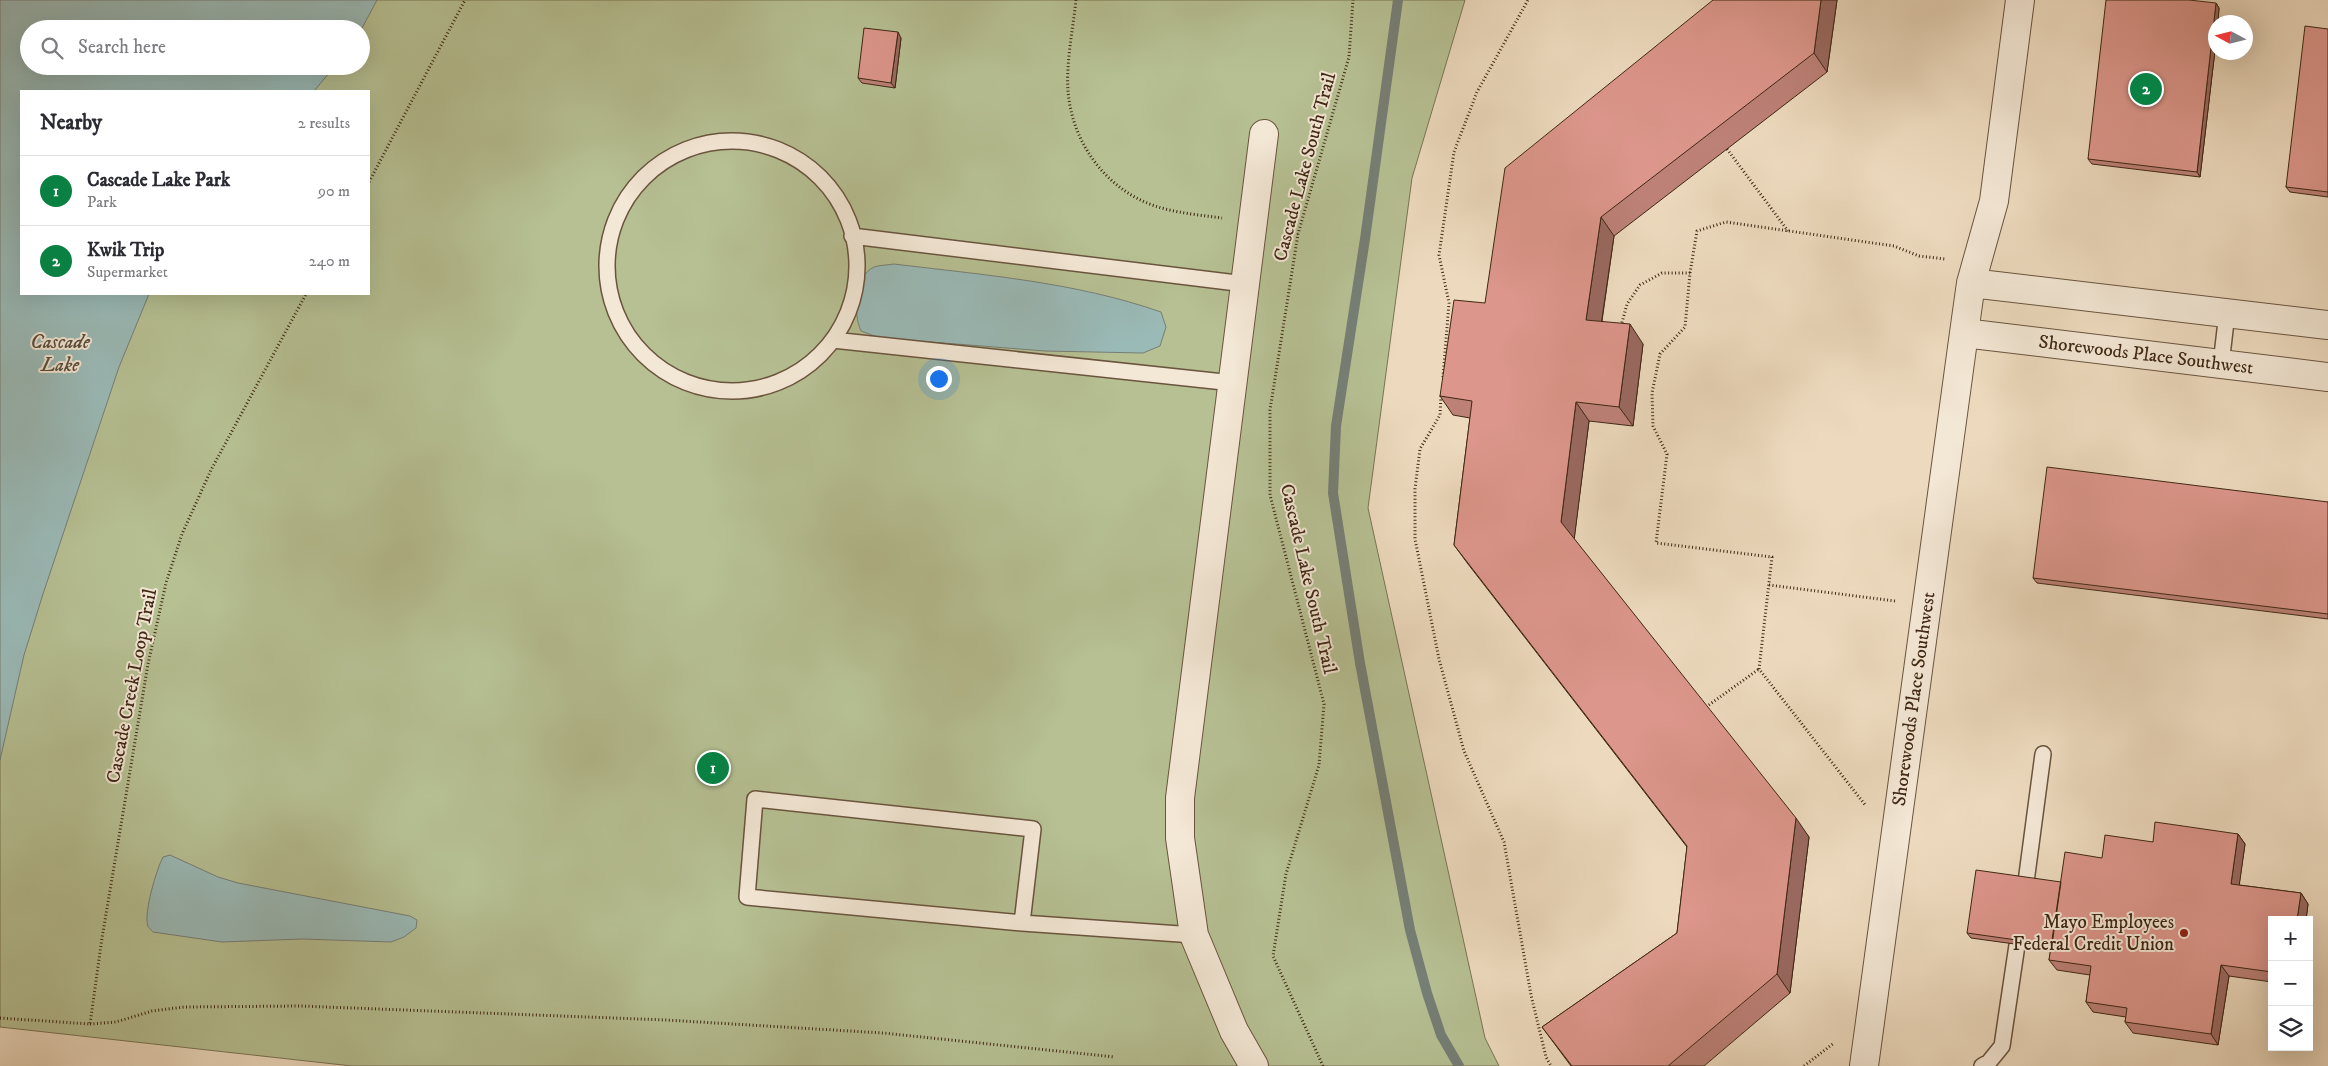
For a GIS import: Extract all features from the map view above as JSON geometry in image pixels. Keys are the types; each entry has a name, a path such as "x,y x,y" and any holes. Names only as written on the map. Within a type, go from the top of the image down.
{"street":[{"name":"Shorewoods Place Southwest","path":"1864,1066 1964,333 1972,283 1994,201 2020,0"},
{"path":"1254,1066 1234,1031 1194,935 1180,838 1180,798 1264,134"},
{"path":"1972,283 2328,325"},
{"name":"Shorewoods Place Southwest","path":"1964,333 2328,377"}],"lane":[{"path":"717,141 758,143 795,158 827,184 848,218 852,236 857,258 853,300 833,340 804,369 766,387 723,392 682,382 647,359 620,325 608,286 608,246 621,208 645,175 678,152 717,141"},
{"path":"852,236 1245,284"},
{"path":"2221,364 2227,313"},
{"path":"833,340 1233,383"},
{"path":"2026,882 2043,754"},
{"path":"1022,923 1033,829 755,799 747,898 1022,923 1194,935"},
{"path":"1982,1066 1993,1058 2002,1046 2017,944"}],"path":[{"path":"370,180 465,0"},
{"path":"1076,0 1068,90 1073,124 1087,153 1104,174 1126,191 1154,206 1253,223 1298,234"},
{"name":"Cascade Lake South Trail","path":"1323,1066 1274,956 1286,874 1319,765 1324,704 1270,495 1270,410 1298,234 1349,57 1353,0"},
{"path":"1528,0 1477,92 1454,152 1439,255 1449,303 1440,415 1420,449 1415,489 1415,539 1439,659 1464,751 1504,842 1531,995 1546,1057 1551,1066"},
{"path":"1727,149 1788,230"},
{"path":"1871,801 1870,810 1758,669 1772,557 1656,543 1667,454 1653,426 1652,393 1660,354 1685,327 1690,273 1697,231 1726,222 1894,246 1919,256 1944,260 1950,258"},
{"path":"1620,332 1627,304 1640,285 1662,273 1690,273"},
{"name":"Cascade Creek Loop Trail","path":"90,1024 102,938 146,673 166,583 182,534 211,470 305,295"},
{"path":"1769,585 1898,601 1897,611"},
{"path":"1706,707 1758,669"},
{"path":"0,1018 90,1024 116,1022 152,1012 184,1007 300,1006 666,1020 873,1032 1116,1057"},
{"path":"1804,1066 1834,1043"}],"green space":[{"path":"0,0 1465,0 1412,178 1368,508 1485,1038 1499,1066 352,1066 0,1027"}],"water":[{"name":"Cascade Lake","path":"0,0 377,0 366,20 20,20 20,75 327,75 315,90 20,90 20,295 149,295 119,367 43,594 24,655 0,760"},
{"path":"894,264 995,276 1096,293 1161,312 1166,327 1160,346 1143,353 1045,351 880,338 861,331 858,324 857,296 862,278 867,272 874,267"},
{"path":"170,855 218,877 238,883 410,916 417,920 416,928 404,937 391,942 302,939 222,942 153,932 148,927 147,920 149,902 160,863 163,857"}],"building":[{"path":"1713,0 1821,0 1814,53 1601,217 1586,320 1630,324 1619,407 1576,402 1561,522 1796,818 1777,974 1668,1066 1572,1066 1542,1027 1677,933 1687,846 1454,545 1472,401 1440,396 1454,300 1485,303 1505,168"},
{"path":"2106,0 2189,0 2216,3 2215,15 2208,15 2208,60 2210,60 2197,172 2088,159"},
{"path":"2305,26 2328,29 2328,192 2286,187"},
{"path":"864,28 898,32 891,83 858,78"},
{"path":"2047,467 2328,502 2328,614 2033,578"},
{"path":"2155,822 2238,834 2231,884 2301,893 2298,916 2268,916 2268,971 2221,965 2211,1034 2125,1022 2127,1008 2086,1002 2091,966 2049,960 2065,852 2102,858 2105,835 2153,842"},
{"path":"1976,870 2061,882 2052,945 1967,933"}],"waterway":[{"path":"1398,0 1365,239 1336,426 1333,493 1360,663 1410,930 1427,993 1441,1035 1459,1066"}],"place":[{"name":"Kwik Trip","path":"2146,89"},
{"name":"Cascade Lake Park","path":"713,768"},
{"name":"Mayo Employees Federal Credit Union","path":"2184,933"}]}
